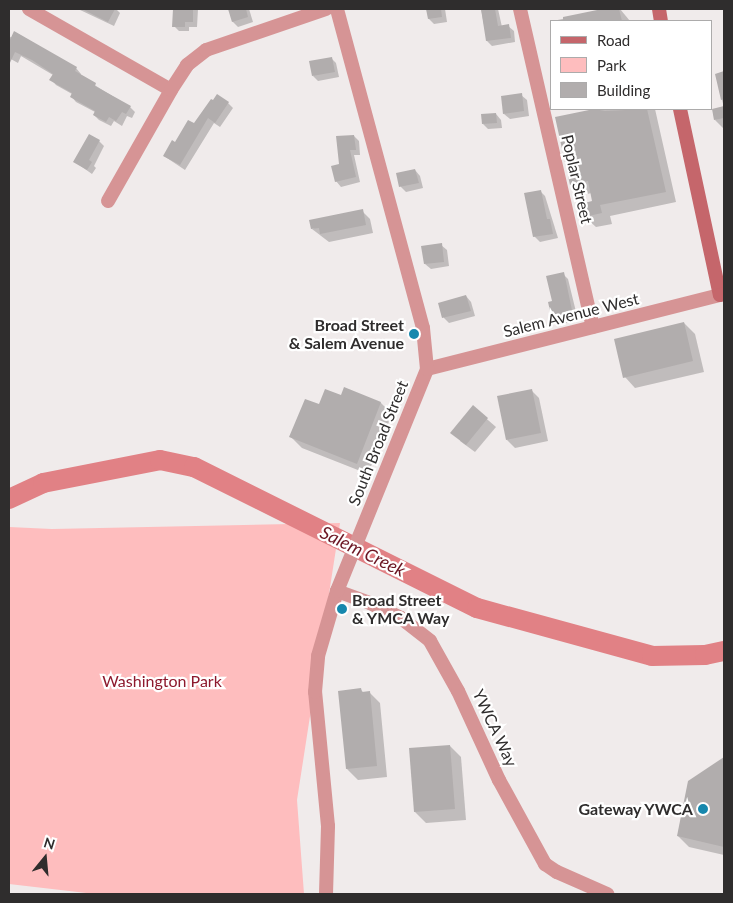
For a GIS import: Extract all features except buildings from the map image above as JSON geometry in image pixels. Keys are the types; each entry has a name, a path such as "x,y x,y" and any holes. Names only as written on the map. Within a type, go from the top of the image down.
{"main road":[{"path":"680,110 722,294"}],"street":[{"path":"29,9 171,90"},
{"path":"108,201 187,65 206,50 326,9"},
{"name":"South Broad Street","path":"326,894 328,826 315,692 318,656 337,591 348,562 427,369 423,328 337,9"},
{"name":"Poplar Street","path":"520,9 593,327"},
{"name":"Salem Avenue West","path":"427,369 722,294"},
{"name":"YWCA Way","path":"337,591 385,609 418,629 430,641 458,691 500,780 545,864 557,872 607,894"}],"green space":[{"name":"Washington Park","path":"340,523 297,800 304,894 95,894 9,884 9,527 52,529"}],"waterway":[{"name":"Salem Creek","path":"9,499 43,483 160,460 194,467 477,608 652,656 705,655 724,651"}],"place":[{"name":"Broad Street & Salem Avenue","path":"414,334"},
{"name":"Broad Street & YMCA Way","path":"342,609"},
{"name":"Gateway YWCA","path":"703,809"}]}
